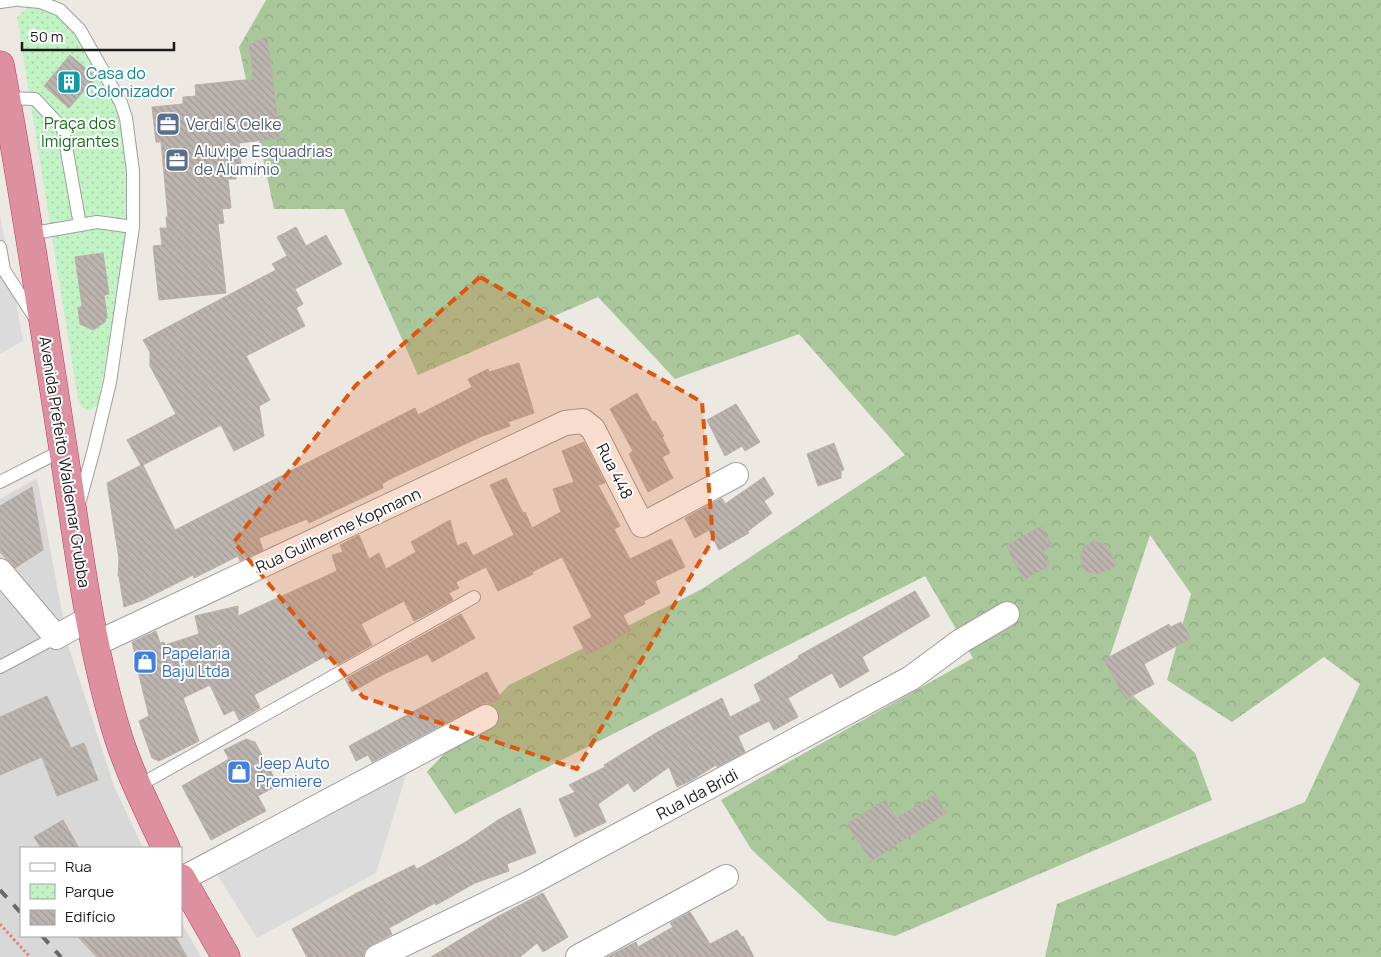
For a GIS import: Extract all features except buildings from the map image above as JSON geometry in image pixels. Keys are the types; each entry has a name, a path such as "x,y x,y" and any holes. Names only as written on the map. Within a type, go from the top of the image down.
{"highway":[{"name":"Avenida Prefeito Waldemar Grubba","path":"0,66 3,103 29,234 90,618 118,736 166,847"},
{"path":"182,879 226,957"}],"street":[{"name":"Rua 448","path":"583,420 594,429 642,526 736,475"},
{"name":"Rua Guilherme Kopmann","path":"96,644 565,423 583,420"},
{"path":"0,571 56,637 90,618"},
{"name":"Rua Ida Bridi","path":"377,957 528,884 911,678 961,641 1007,614"},
{"path":"182,879 486,717"},
{"path":"578,957 726,877"}],"lane":[{"path":"0,2 14,0"},
{"path":"19,0 40,2 60,10 80,30 121,103 126,118 133,171 133,227 110,382 74,520"},
{"path":"3,103 35,99 63,129 80,225"},
{"path":"29,234 97,222 133,227"},
{"path":"0,247 6,274 45,333"},
{"path":"0,482 63,450"},
{"path":"138,786 474,597"},
{"path":"0,667 56,637"}],"path":[{"path":"0,924 30,957"}],"highlighted area":[{"path":"480,277 702,402 713,539 577,769 363,697 234,542 356,385"}],"shaded area":[{"path":"0,215 23,341 0,354"},
{"path":"37,478 68,645 114,786 143,847 20,847 20,937 182,937 182,924 201,957 0,957 0,499"},
{"path":"407,772 376,873 257,938 213,868"}],"green space":[{"path":"266,0 1381,0 1381,957 1045,957 1057,904 1305,802 1360,684 1324,657 1232,722 1167,680 1191,594 1150,535 1110,656 1130,693 1195,753 1212,800 895,936 828,921 751,849 721,800 973,658 925,576 455,814 427,772 509,685 702,589 905,455 799,334 675,379 598,297 418,375 344,209 274,209 239,47"},
{"name":"Praça dos Imigrantes","path":"32,6 50,9 76,31 117,103 124,124 129,196 126,245 98,404 93,409 87,411 81,406 78,399 17,17"}],"railway":[{"path":"0,890 20,912"},
{"path":"43,937 61,957"}],"place":[{"name":"Casa do Colonizador","path":"69,82"},
{"name":"Verdi & Oelke","path":"168,124"},
{"name":"Aluvipe Esquadrias de Alumínio","path":"177,160"},
{"name":"Papelaria Baju Ltda","path":"145,662"},
{"name":"Jeep Auto Premiere","path":"239,772"}]}
